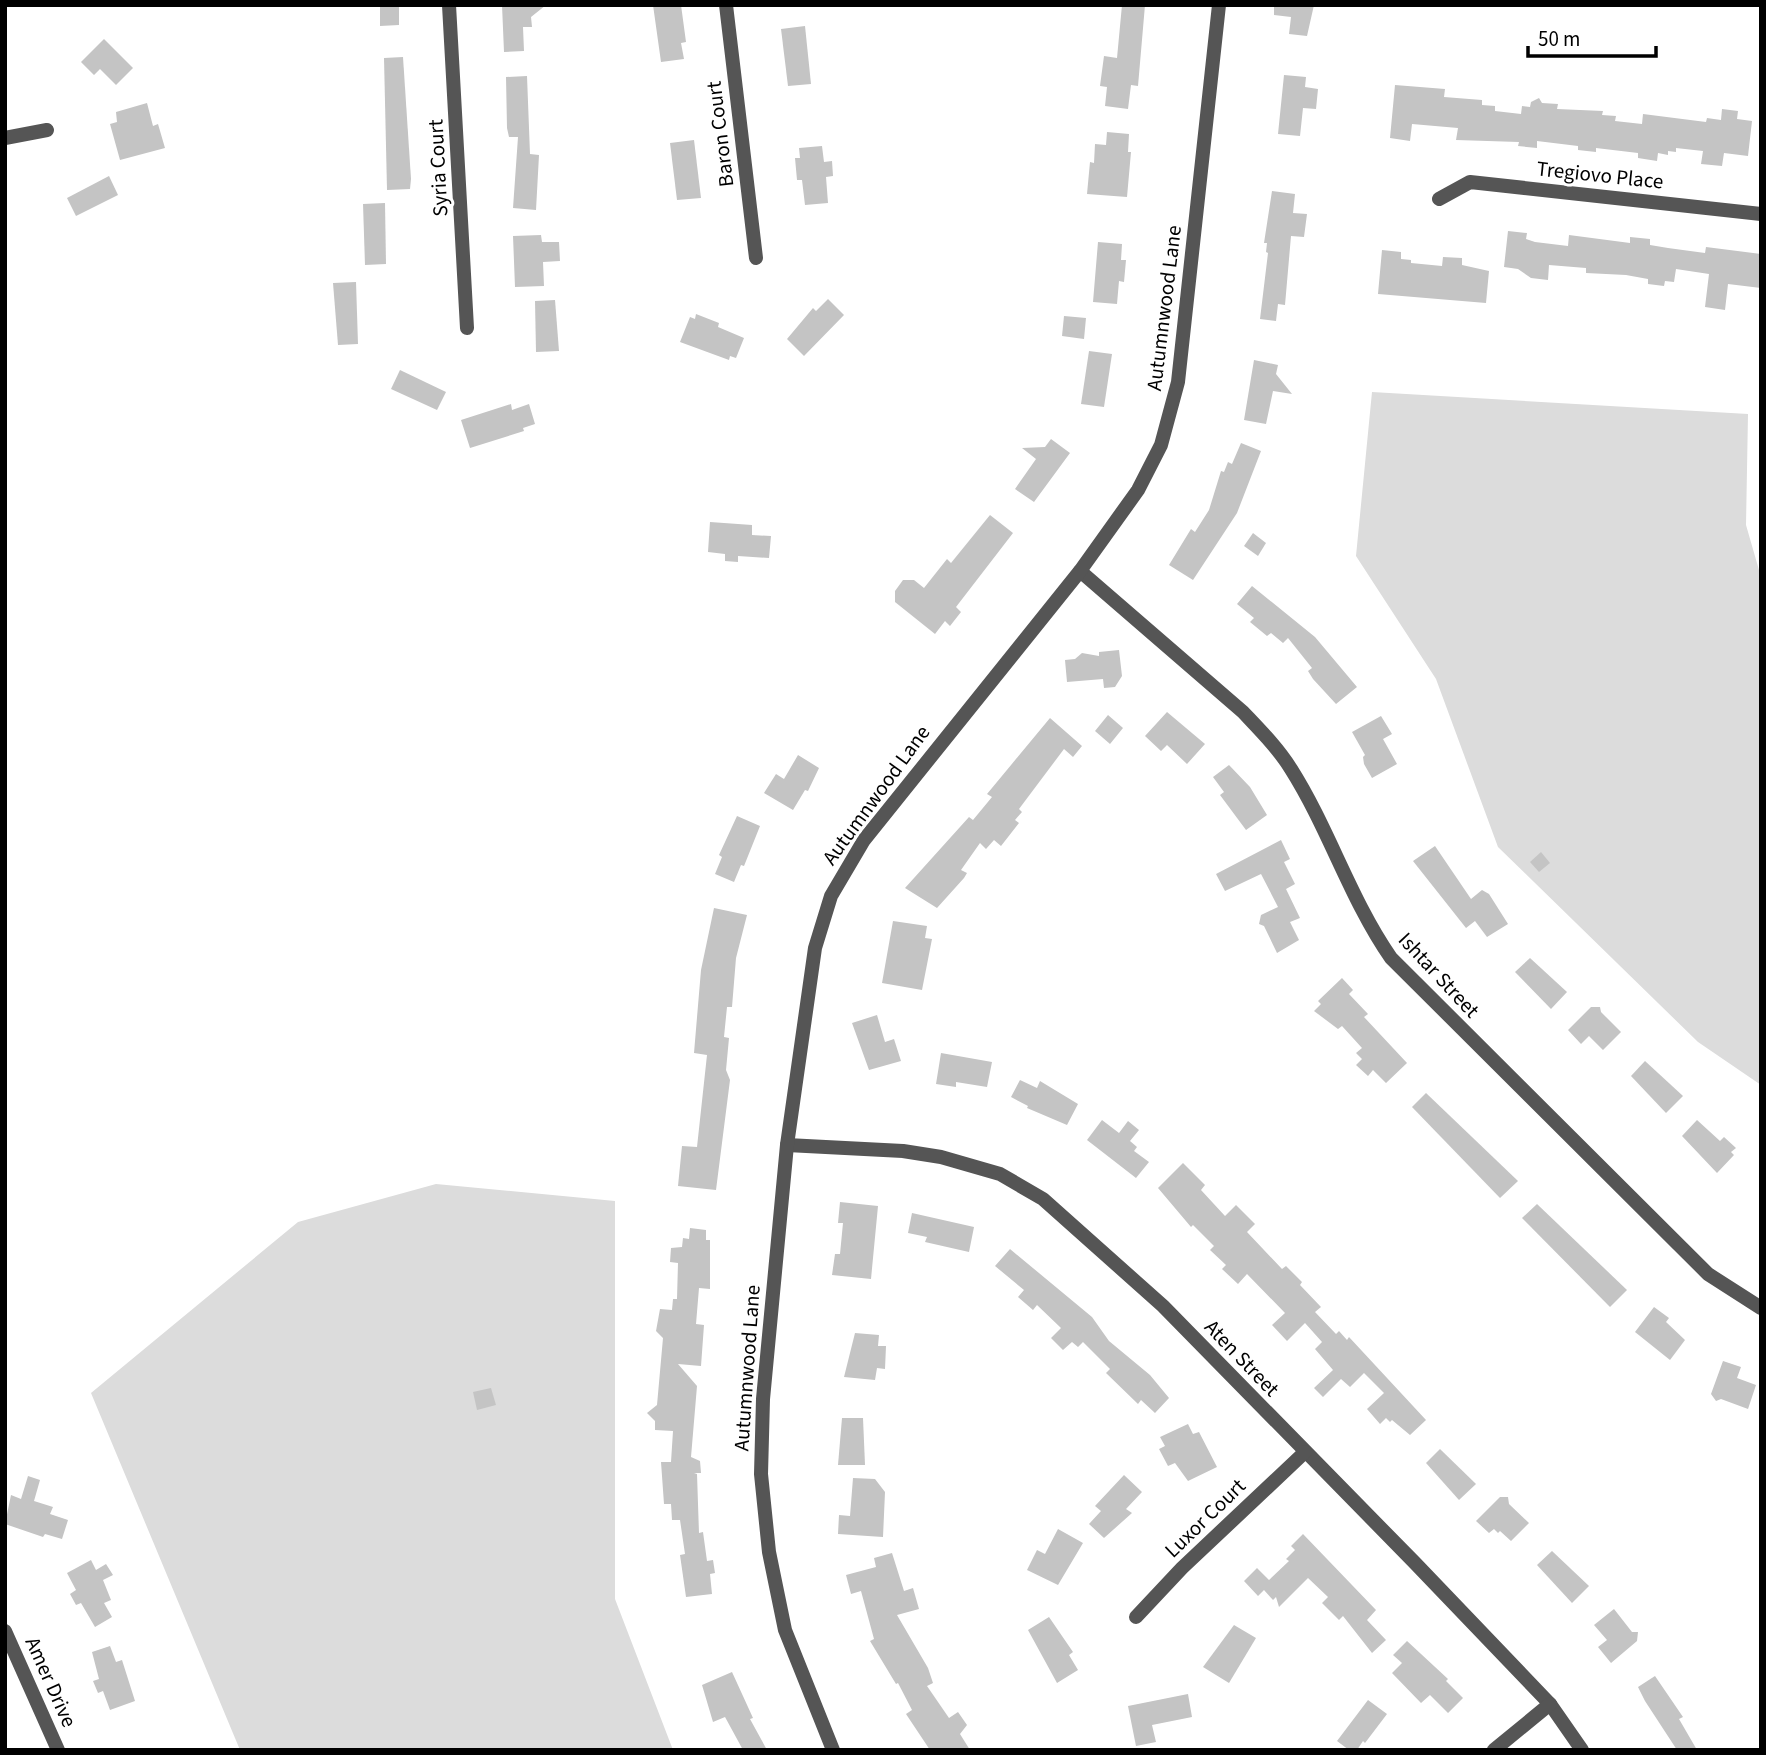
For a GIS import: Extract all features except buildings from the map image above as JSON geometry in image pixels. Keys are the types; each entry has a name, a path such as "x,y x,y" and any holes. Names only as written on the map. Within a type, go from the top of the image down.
{"street":[{"name":"Syria Court","path":"449,5 467,328"},
{"name":"Baron Court","path":"726,5 757,258"},
{"name":"Autumnwood Lane","path":"833,1750 785,1630 769,1552 762,1495 763,1399 788,1145 807,985 815,948 831,896 848,864 884,812 1080,570 1138,490 1161,445 1173,406 1186,318 1219,5"},
{"path":"5,138 47,130"},
{"name":"Tregiovo Place","path":"1439,198 1470,182 1761,214"},
{"name":"Ishtar Street","path":"1080,570 1243,712 1265,735 1291,768 1371,929 1391,958 1708,1274 1761,1308"},
{"name":"Aten Street","path":"788,1145 903,1151 942,1157 1000,1174 1043,1199 1107,1253 1305,1452 1549,1704 1582,1750"},
{"name":"Luxor Court","path":"1136,1618 1182,1568 1305,1452"},
{"name":"Amer Drive","path":"5,1631 58,1750"},
{"path":"1494,1750 1549,1704"}],"shaded area":[{"path":"1372,392 1748,414 1746,525 1761,577 1761,1085 1698,1042 1498,847 1436,679 1356,556"},
{"path":"436,1184 615,1201 615,1599 673,1750 240,1750 91,1393 298,1222"}]}
